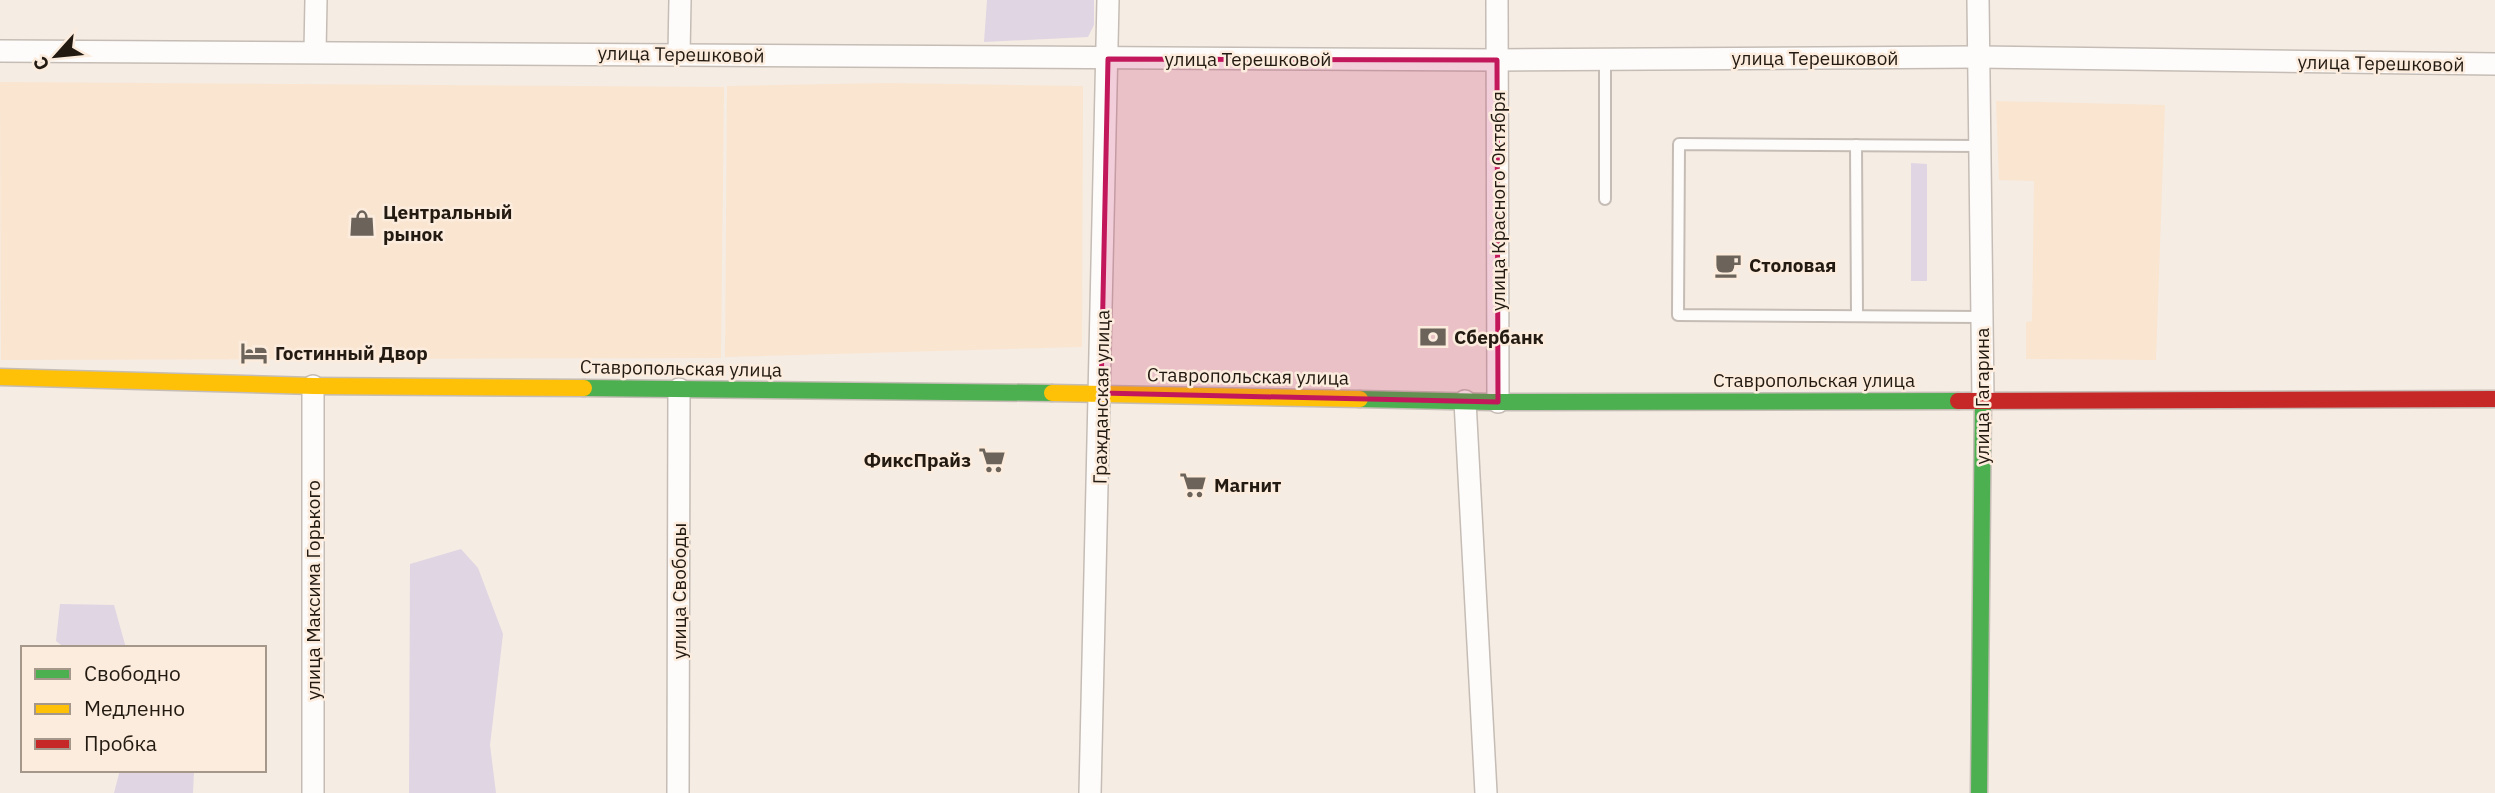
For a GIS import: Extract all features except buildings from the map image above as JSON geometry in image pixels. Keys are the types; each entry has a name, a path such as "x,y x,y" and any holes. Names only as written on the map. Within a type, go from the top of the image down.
{"street":[{"path":"315,51 316,0"},
{"path":"679,54 680,0"},
{"name":"Гражданская улица","path":"1090,793 1108,0"},
{"name":"улица Красного Октября","path":"1497,0 1498,402"},
{"name":"улица Гагарина","path":"1978,0 1983,400 1979,793"},
{"name":"улица Терешковой","path":"0,51 315,51 1108,59 1978,57 2495,64"},
{"name":"Ставропольская улица","path":"0,377 313,386 1101,393 1498,402 2495,399"},
{"name":"улица Максима Горького","path":"313,386 313,793"},
{"name":"улица Свободы","path":"678,793 679,389"},
{"path":"1465,401 1486,793"}],"lane":[{"path":"1605,59 1605,199"},
{"path":"1979,146 1679,144 1678,315 1982,317"},
{"path":"1856,145 1857,316"}],"highlighted area":[{"path":"1108,59 1497,60 1498,402 1101,393"}],"shaded area":[{"path":"987,0 1094,0 1094,25 1088,37 984,42"},
{"name":"Центральный рынок","path":"0,82 724,87 721,358 1,360"},
{"path":"887,83 1083,86 1082,347 725,357 727,86"},
{"path":"1996,101 2165,105 2156,360 2026,359 2026,322 2032,321 2034,181 1999,180"},
{"path":"1911,163 1927,164 1927,281 1911,281"},
{"path":"461,549 478,568 503,634 490,745 496,793 409,793 410,564"},
{"path":"60,604 114,605 125,646 62,646 56,641"},
{"path":"119,772 194,772 193,793 114,793"}],"traffic: fast":[{"path":"584,388 1052,393"},
{"path":"1360,399 1491,402 1958,401"},
{"path":"1979,793 1983,400"}],"traffic: slow":[{"path":"0,377 313,386 584,388"},
{"path":"1052,393 1360,399"}],"traffic: jam":[{"path":"1958,401 2495,399"}],"place":[{"name":"Центральный рынок","path":"362,223"},
{"name":"Столовая","path":"1728,265"},
{"name":"Сбербанк","path":"1433,337"},
{"name":"Гостинный Двор","path":"254,353"},
{"name":"ФиксПрайз","path":"992,460"},
{"name":"Магнит","path":"1193,485"}]}
